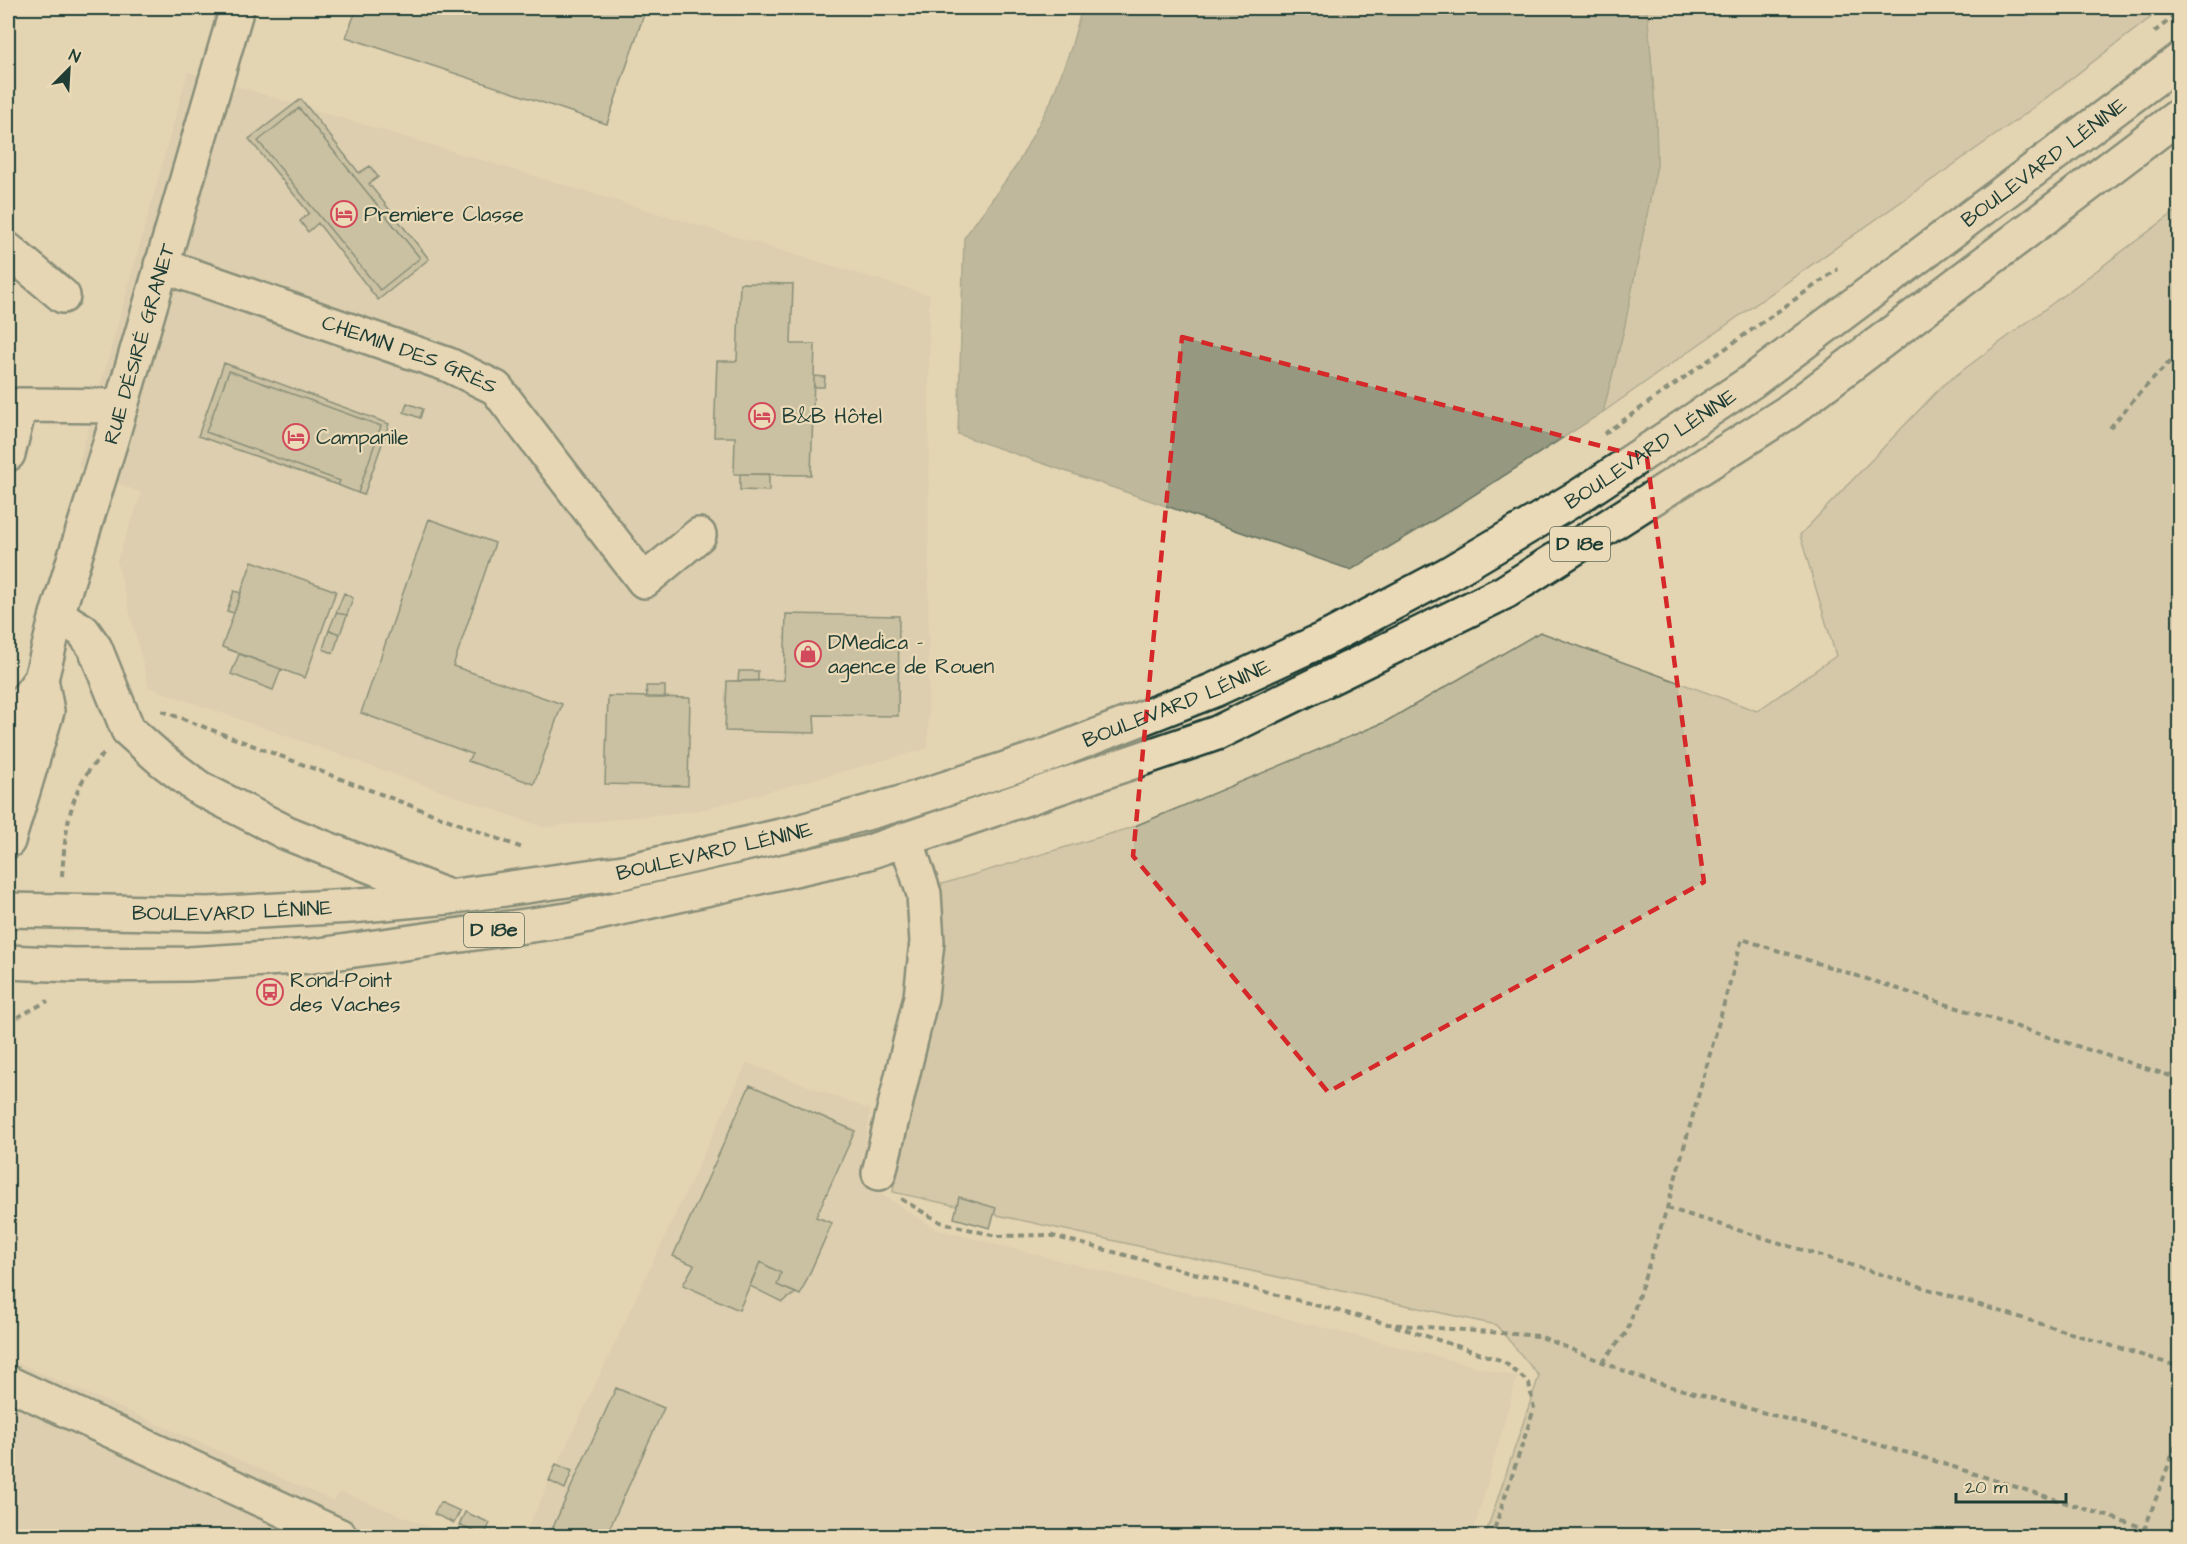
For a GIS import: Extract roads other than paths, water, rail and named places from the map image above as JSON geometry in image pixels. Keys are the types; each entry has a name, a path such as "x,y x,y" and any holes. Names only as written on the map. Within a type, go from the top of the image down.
{"main road":[{"name":"RUE DÉSIRÉ GRANET","path":"8,745 21,706 41,679 57,615 121,406 237,8"},
{"name":"BOULEVARD LÉNINE","path":"8,910 208,914 351,906 449,897 623,872 798,832 898,804 1077,744 1214,690 1331,636 1448,574 1581,495 1751,382 2180,60"},
{"name":"BOULEVARD LÉNINE","path":"8,962 73,965 189,963 324,954 567,920 866,853 1217,733 1504,592 1788,412 2180,115"},
{"path":"8,250 63,296"},
{"name":"CHEMIN DES GRÈS","path":"161,265 449,365 496,388 644,581 699,535"},
{"path":"8,454 20,405 121,406"},
{"path":"57,615 83,631 95,648 128,730 199,788 287,833 449,897"},
{"name":"RUE DÉSIRÉ GRANET","path":"8,841 47,711 41,679"},
{"path":"879,1173 921,997 927,942 924,894 906,839"},
{"path":"8,1383 340,1536"}],"place":[{"name":"Premiere Classe","path":"344,214"},
{"name":"B&B Hôtel","path":"762,416"},
{"name":"Campanile","path":"296,437"},
{"name":"DMedica - agence de Rouen","path":"808,654"},
{"name":"Rond-Point des Vaches","path":"270,992"}]}
